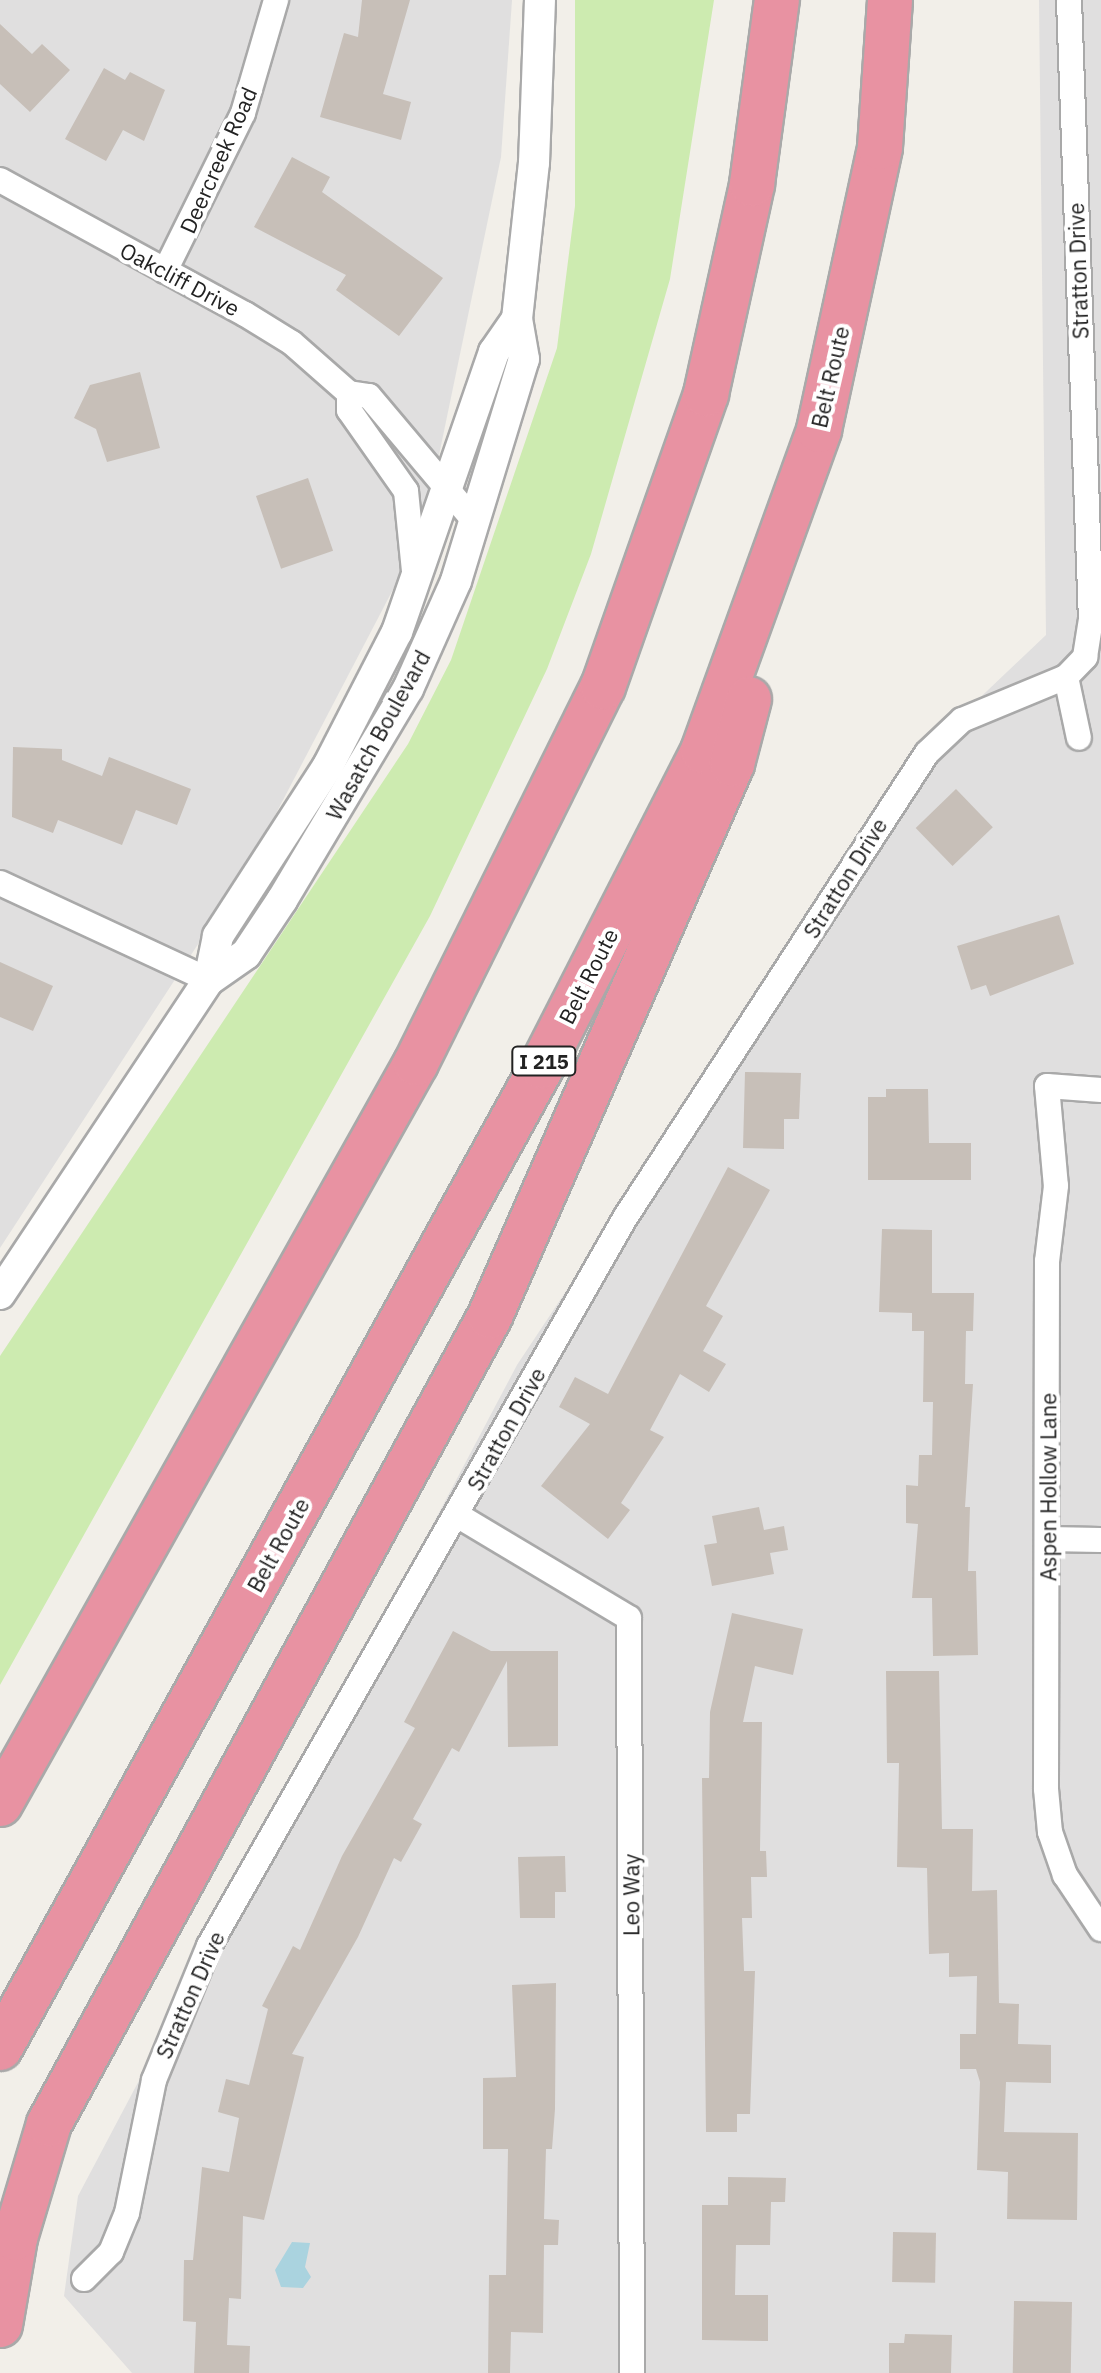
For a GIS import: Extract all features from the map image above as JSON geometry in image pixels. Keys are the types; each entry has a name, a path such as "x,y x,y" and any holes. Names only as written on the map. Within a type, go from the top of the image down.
{"highway":[{"path":"0,1804 416,1063 603,687 706,394 752,184 777,0"},
{"name":"Belt Route","path":"0,2048 542,1066 703,751 819,430 880,147 890,0"},
{"path":"0,2325 15,2238 49,2124 490,1316 581,1121 732,764 819,430"}],"street":[{"name":"Deercreek Road","path":"165,271 243,113 276,0"},
{"name":"Wasatch Boulevard","path":"0,1294 209,980 246,954 370,756 432,636 475,522 524,359 517,319 534,163 540,0"},
{"name":"Stratton Drive","path":"84,2279 111,2252 127,2213 154,2080 209,1946 625,1218 726,1071 894,798 962,720 1066,677 1085,657 1091,621 1069,0"},
{"name":"Oakcliff Drive","path":"0,180 292,343 349,393 369,396 475,522"},
{"name":"Wasatch Boulevard","path":"209,980 218,936 364,701 415,586 450,491 494,352 517,319"},
{"name":"Oakcliff Drive","path":"349,393 349,410 406,491 415,586"},
{"path":"1066,677 1079,738"},
{"path":"0,883 209,980"},
{"name":"Aspen Hollow Lane","path":"1101,1090 1047,1086 1056,1186 1047,1261 1050,1832 1065,1875 1101,1929"},
{"name":"Leo Way","path":"457,1515 629,1618 632,2373"},
{"path":"1048,1539 1101,1540"}],"shaded area":[{"path":"0,0 512,0 501,157 423,532 247,869 0,1248"},
{"path":"1039,0 1101,0 1101,2373 132,2373 64,2296 78,2196 517,1365 925,750 1046,635"}],"green space":[{"path":"575,0 714,0 670,279 591,554 547,669 430,916 0,1685 0,1356 408,744 451,660 557,348 575,206"}],"water":[{"path":"292,2242 310,2243 305,2267 311,2277 303,2288 281,2287 275,2270"}],"building":[{"path":"362,0 410,0 383,94 411,102 401,140 320,117 344,33 358,37"},
{"path":"0,24 32,54 42,44 70,70 30,112 0,84"},
{"path":"104,68 125,80 130,72 165,90 144,141 123,130 106,161 65,139"},
{"path":"292,157 330,177 322,192 443,278 399,336 336,290 346,275 254,227"},
{"path":"140,372 160,448 107,462 96,429 74,418 90,385"},
{"path":"308,478 333,551 281,569 256,496"},
{"path":"13,747 62,749 62,760 102,776 109,757 191,789 177,825 136,810 122,845 58,820 53,833 12,817"},
{"path":"956,789 993,827 953,866 916,828"},
{"path":"1059,915 1074,964 990,996 986,985 971,990 957,946"},
{"path":"0,962 53,986 33,1031 0,1017"},
{"path":"745,1072 801,1073 799,1119 784,1119 784,1149 743,1148"},
{"path":"886,1089 928,1089 929,1143 971,1143 971,1180 868,1180 868,1097 886,1097"},
{"path":"728,1167 770,1190 706,1306 723,1316 703,1351 726,1364 709,1392 680,1374 650,1430 664,1437 621,1503 630,1510 608,1539 541,1486 590,1424 559,1407 575,1377 608,1394"},
{"path":"882,1229 932,1230 932,1293 974,1293 973,1331 966,1331 965,1384 973,1384 965,1507 970,1507 968,1571 976,1571 978,1655 933,1656 932,1598 912,1598 918,1524 906,1523 906,1485 918,1486 919,1455 932,1455 933,1402 923,1402 924,1331 912,1331 912,1313 879,1312"},
{"path":"759,1507 764,1530 784,1526 788,1550 770,1553 774,1574 712,1586 704,1545 717,1543 712,1516"},
{"path":"732,1613 803,1629 793,1675 755,1666 743,1722 762,1722 760,1851 766,1851 767,1877 751,1877 752,1918 742,1918 744,1971 755,1971 750,2114 737,2114 737,2132 706,2132 702,1778 709,1778 710,1712"},
{"path":"453,1631 491,1651 558,1651 558,1746 508,1747 507,1661 459,1752 452,1748 413,1819 422,1824 401,1862 394,1858 358,1937 292,2054 304,2057 264,2220 243,2216 241,2299 229,2298 227,2345 250,2346 249,2373 194,2373 196,2322 183,2321 184,2260 193,2260 202,2167 229,2172 239,2118 218,2112 226,2079 249,2085 268,2009 262,2006 293,1946 300,1950 342,1856 415,1728 404,1722"},
{"path":"886,1671 939,1671 942,1829 973,1829 972,1891 997,1890 999,2003 1019,2004 1018,2044 1051,2045 1051,2083 1006,2082 1004,2132 1078,2133 1077,2220 1007,2219 1008,2172 977,2170 980,2082 976,2069 960,2069 960,2034 976,2034 977,1976 949,1977 949,1953 929,1954 927,1868 897,1867 899,1763 887,1763"},
{"path":"565,1856 566,1892 555,1892 555,1918 520,1918 518,1857"},
{"path":"556,1983 555,2109 552,2149 546,2149 544,2219 559,2220 558,2245 544,2245 543,2333 511,2332 510,2373 488,2373 489,2275 506,2275 508,2149 483,2149 483,2078 516,2077 512,1985"},
{"path":"728,2177 786,2178 785,2202 771,2202 770,2245 736,2245 735,2295 768,2295 768,2341 702,2340 702,2205 728,2205"},
{"path":"893,2232 936,2233 935,2283 892,2282"},
{"path":"1014,2301 1072,2302 1071,2373 1013,2373"},
{"path":"905,2334 952,2335 951,2373 889,2373 889,2343 904,2343"}]}
